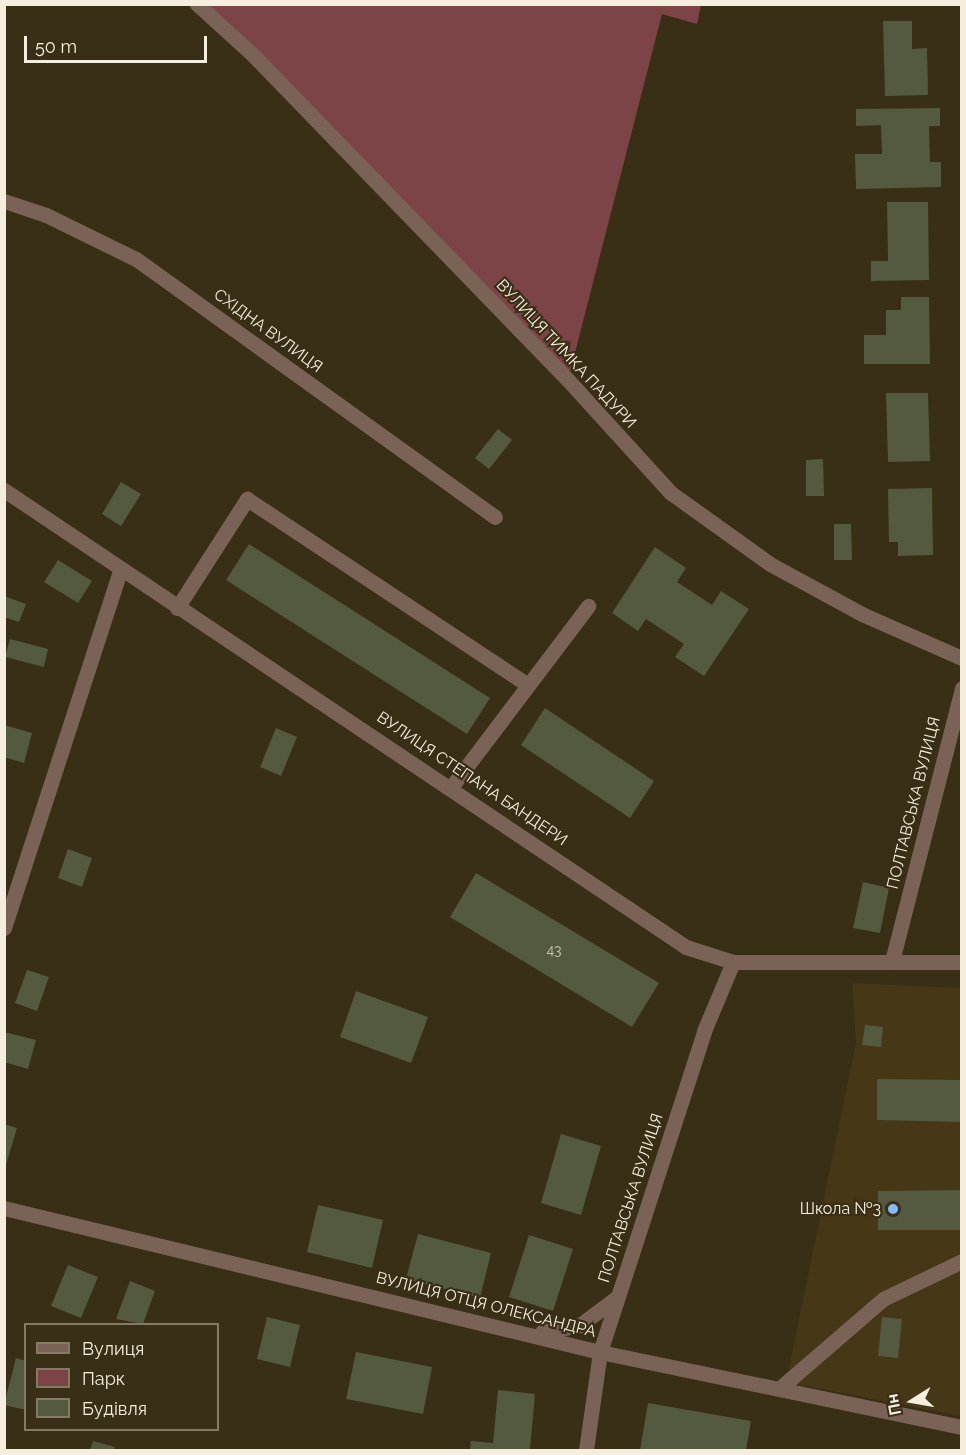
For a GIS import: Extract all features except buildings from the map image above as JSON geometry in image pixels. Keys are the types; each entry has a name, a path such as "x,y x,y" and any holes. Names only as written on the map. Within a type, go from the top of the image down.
{"street":[{"name":"ВУЛИЦЯ ТИМКА ПАДУРИ","path":"196,4 277,80 568,380 671,493 770,564 864,615 962,658"},
{"name":"СХІДНА ВУЛИЦЯ","path":"4,201 46,215 136,259 495,517"},
{"name":"ВУЛИЦЯ СТЕПАНА БАНДЕРИ","path":"4,490 177,608 452,786 686,947 733,962 962,962"},
{"path":"177,608 247,499 528,685"},
{"path":"4,928 120,570"},
{"path":"452,786 588,606"},
{"name":"ПОЛТАВСЬКА ВУЛИЦЯ","path":"892,961 962,688"},
{"name":"ПОЛТАВСЬКА ВУЛИЦЯ","path":"586,1450 600,1352 704,1031 733,962"},
{"name":"ВУЛИЦЯ ОТЦЯ ОЛЕКСАНДРА","path":"4,1208 600,1352 962,1426"},
{"path":"780,1388 884,1299 962,1261"},
{"path":"520,1332 571,1328 596,1316 618,1296"}],"shaded area":[{"name":"Школа №3","path":"852,983 961,988 961,1416 786,1382 856,1043"}],"green space":[{"path":"197,5 701,5 697,24 662,14 568,380"}],"place":[{"name":"Школа №3","path":"893,1209"}]}
